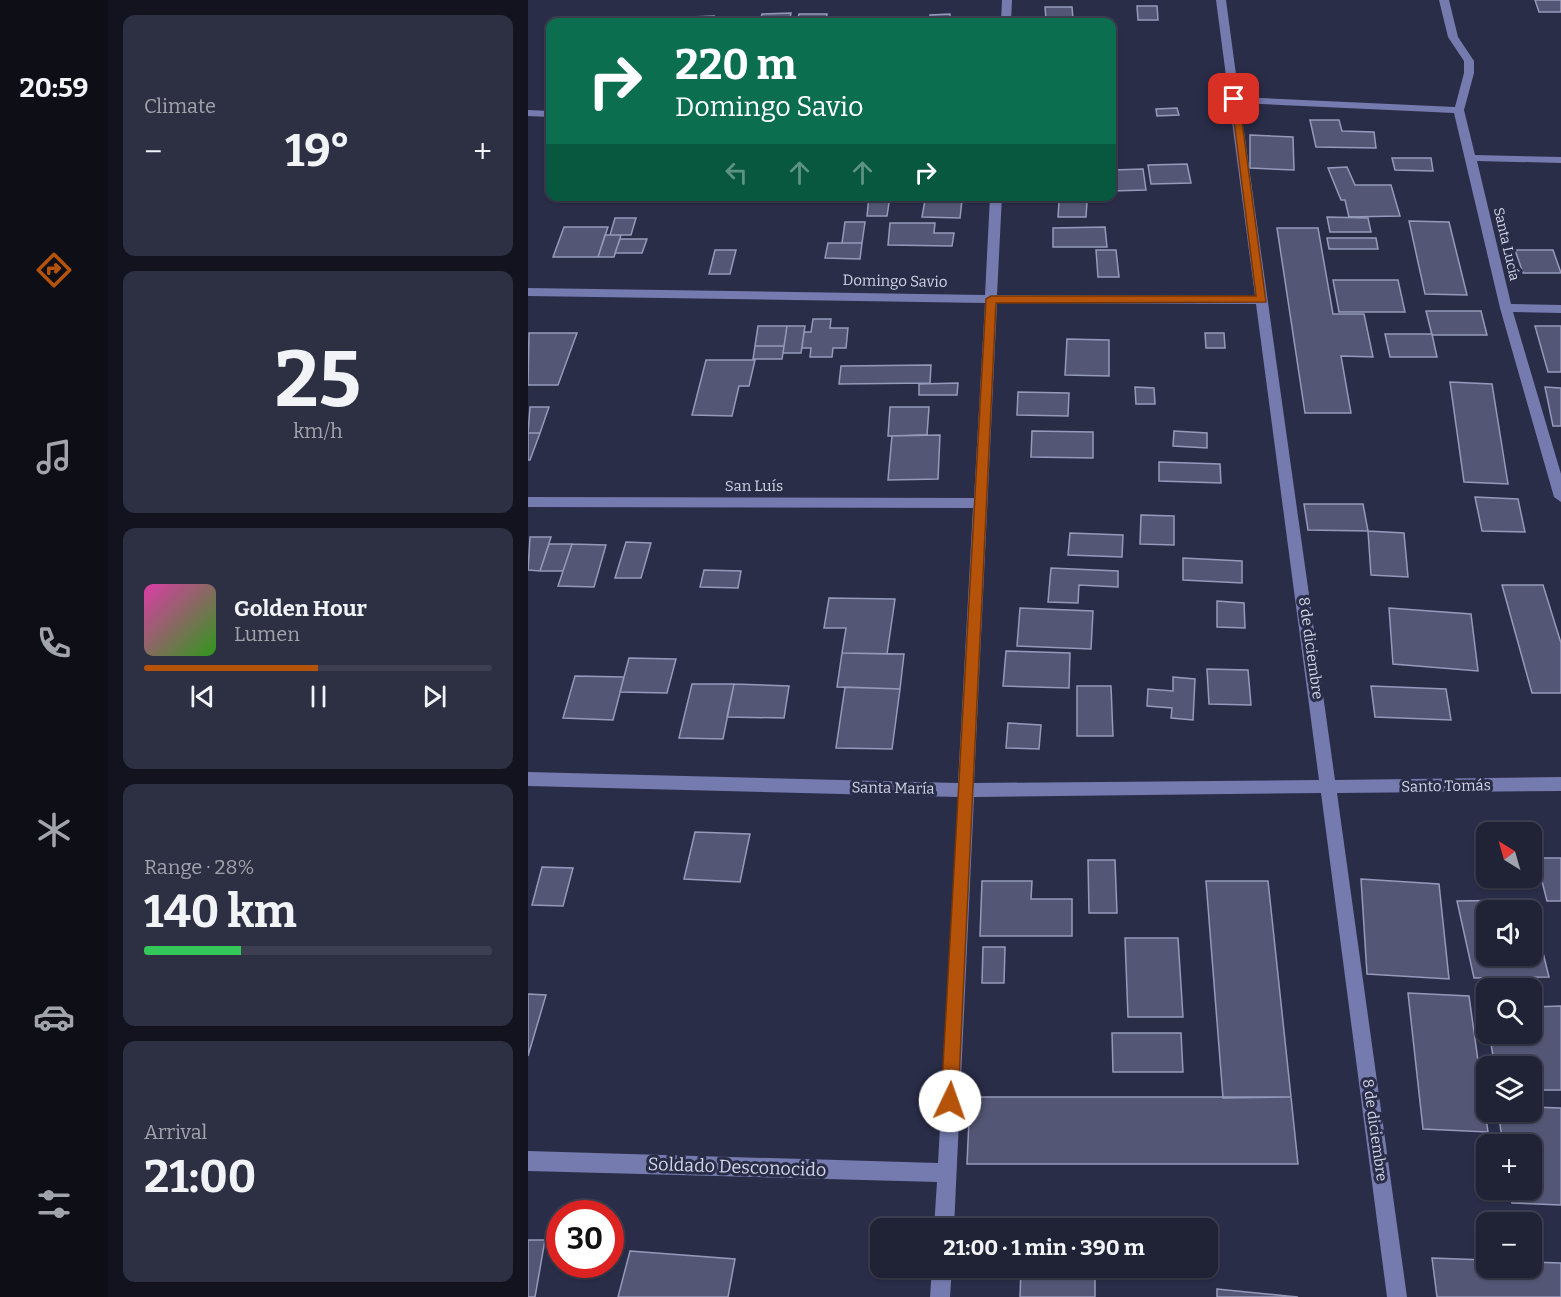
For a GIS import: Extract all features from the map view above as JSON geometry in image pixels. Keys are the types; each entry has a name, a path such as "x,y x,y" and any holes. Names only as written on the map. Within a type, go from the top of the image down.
{"street":[{"path":"1006,18 1007,0"},
{"name":"8 de diciembre","path":"1221,0 1330,788 1397,1297"},
{"name":"Santa Lucía","path":"1444,0 1453,37 1469,61 1469,74 1459,110 1506,308 1561,497"},
{"path":"1234,99 1459,110"},
{"path":"528,113 546,114"},
{"path":"1471,158 1561,160"},
{"path":"944,1218 996,201"},
{"name":"Domingo Savio","path":"528,292 991,299 1262,300"},
{"path":"1506,308 1561,309"},
{"name":"San Luís","path":"528,502 980,503"},
{"name":"Santa María","path":"528,779 965,790 1330,788"},
{"name":"Santo Tomás","path":"1330,788 1561,784"},
{"name":"Soldado Desconocido","path":"528,1161 946,1173"},
{"path":"940,1297 941,1278"}],"building":[{"path":"1535,0 1561,0 1561,12 1539,12"},
{"path":"1137,6 1157,6 1158,20 1138,20"},
{"path":"1045,7 1072,7 1073,18 1046,18"},
{"path":"791,13 790,18 761,18 762,14"},
{"path":"799,14 827,14 826,18 798,18"},
{"path":"950,14 950,18 930,18 930,15"},
{"path":"714,16 713,18 691,17"},
{"path":"1177,108 1179,115 1157,116 1156,109"},
{"path":"1310,120 1339,120 1342,131 1374,132 1376,148 1316,147"},
{"path":"1250,135 1293,137 1294,170 1250,168"},
{"path":"1392,158 1431,158 1433,171 1395,170"},
{"path":"1187,164 1191,183 1151,184 1148,165"},
{"path":"1347,167 1355,185 1391,185 1400,216 1349,217 1345,200 1341,200 1328,168"},
{"path":"1143,169 1146,190 1116,191 1116,170"},
{"path":"868,201 889,201 887,216 867,216"},
{"path":"925,201 962,201 960,218 922,217"},
{"path":"1059,202 1087,202 1086,217 1058,217"},
{"path":"1327,217 1368,218 1371,232 1330,232"},
{"path":"615,218 636,218 631,235 610,235"},
{"path":"1409,221 1449,222 1467,295 1425,294"},
{"path":"845,222 865,222 862,243 842,243"},
{"path":"890,223 935,223 934,233 954,233 952,246 888,245"},
{"path":"564,227 608,227 598,257 553,257"},
{"path":"1105,227 1107,247 1053,247 1053,228"},
{"path":"1277,228 1318,228 1333,314 1364,314 1373,357 1341,356 1351,413 1305,413"},
{"path":"605,235 621,235 614,257 598,257"},
{"path":"1327,238 1376,238 1378,249 1329,249"},
{"path":"620,239 647,239 642,253 615,253"},
{"path":"828,243 862,243 860,259 825,258"},
{"path":"715,250 736,250 730,274 709,274"},
{"path":"1096,250 1116,250 1119,277 1098,277"},
{"path":"1515,250 1553,250 1561,273 1523,273"},
{"path":"1333,280 1398,280 1405,312 1339,312"},
{"path":"1426,311 1481,311 1487,335 1432,335"},
{"path":"813,319 831,319 830,328 848,328 846,348 833,348 832,357 810,357 811,348 802,348 804,332 811,332"},
{"path":"758,326 787,326 784,346 755,346"},
{"path":"787,326 805,326 801,353 783,353"},
{"path":"1535,326 1561,326 1561,372 1548,372"},
{"path":"529,333 577,333 558,385 528,385"},
{"path":"1205,333 1224,333 1225,348 1206,348"},
{"path":"1385,334 1432,334 1437,357 1390,357"},
{"path":"1067,339 1109,340 1109,376 1065,375"},
{"path":"755,346 784,346 782,359 753,359"},
{"path":"706,360 755,360 749,386 739,386 732,416 692,415"},
{"path":"931,365 930,383 839,384 841,366"},
{"path":"1450,382 1492,384 1508,484 1464,482"},
{"path":"958,383 957,395 919,395 919,384"},
{"path":"1135,387 1154,388 1155,404 1136,404"},
{"path":"1545,387 1561,388 1561,426 1553,426"},
{"path":"1018,392 1069,393 1068,416 1017,415"},
{"path":"530,407 549,407 540,433 528,433"},
{"path":"890,407 929,407 927,435 888,436"},
{"path":"1032,431 1093,432 1093,458 1031,457"},
{"path":"1174,431 1207,433 1207,448 1173,446"},
{"path":"528,433 540,433 530,460 528,460"},
{"path":"940,435 938,479 888,480 892,436"},
{"path":"1159,462 1220,464 1221,483 1159,481"},
{"path":"1475,497 1518,499 1525,532 1482,531"},
{"path":"1304,504 1363,504 1368,531 1308,530"},
{"path":"1141,515 1174,516 1174,545 1140,544"},
{"path":"1368,531 1404,533 1408,577 1371,575"},
{"path":"1070,533 1123,535 1122,557 1068,555"},
{"path":"530,537 551,537 540,571 528,570"},
{"path":"626,542 651,543 641,578 615,578"},
{"path":"549,544 572,544 563,571 540,571"},
{"path":"572,544 606,545 594,587 558,586"},
{"path":"1183,558 1242,561 1242,583 1183,580"},
{"path":"1051,568 1118,571 1118,587 1079,585 1078,603 1048,602"},
{"path":"704,570 741,571 738,588 700,587"},
{"path":"1502,585 1543,585 1561,643 1561,693 1532,693"},
{"path":"829,598 895,599 887,654 842,653 846,628 824,628"},
{"path":"1217,601 1244,603 1245,628 1217,627"},
{"path":"1020,608 1093,611 1091,649 1017,646"},
{"path":"1389,608 1471,614 1478,671 1393,664"},
{"path":"1006,651 1070,653 1069,688 1003,686"},
{"path":"842,653 904,654 900,689 837,687"},
{"path":"629,658 676,659 667,693 620,692"},
{"path":"1207,669 1248,670 1251,705 1209,704"},
{"path":"575,676 624,677 613,720 563,718"},
{"path":"1173,677 1195,679 1193,720 1171,718 1172,708 1147,706 1148,689 1173,691"},
{"path":"692,684 734,684 723,739 679,738"},
{"path":"734,684 789,686 784,718 727,717"},
{"path":"1077,686 1111,686 1113,736 1077,736"},
{"path":"1371,686 1446,689 1451,720 1375,717"},
{"path":"845,687 900,689 892,749 836,748"},
{"path":"1008,723 1041,725 1039,749 1006,748"},
{"path":"695,832 750,834 740,882 684,879"},
{"path":"1542,858 1561,858 1561,901 1547,901 1542,881"},
{"path":"1088,860 1115,860 1117,913 1089,913"},
{"path":"542,867 573,868 563,906 532,905"},
{"path":"1361,879 1439,884 1449,979 1367,974"},
{"path":"982,881 1032,881 1031,899 1072,899 1072,936 980,936"},
{"path":"1206,881 1268,881 1291,1097 1223,1098"},
{"path":"1457,901 1476,901 1476,966 1542,966 1542,949 1549,977 1474,978"},
{"path":"1125,938 1178,938 1183,1017 1128,1017"},
{"path":"983,947 1005,947 1004,983 982,983"},
{"path":"1408,993 1469,996 1477,1056 1476,1122 1487,1122 1488,1132 1423,1129"},
{"path":"528,994 546,995 528,1056"},
{"path":"1561,1006 1561,1090 1542,1090 1542,1056 1493,1056 1491,1044 1542,1044 1542,1007"},
{"path":"1112,1033 1181,1033 1183,1072 1113,1072"},
{"path":"970,1097 1291,1097 1298,1164 967,1164"},
{"path":"1542,1107 1561,1108 1561,1205 1512,1203 1512,1200 1542,1200 1542,1134 1501,1134 1500,1122 1542,1122"},
{"path":"528,1240 545,1240 535,1297 528,1297"},
{"path":"630,1251 735,1259 728,1297 618,1297"},
{"path":"1432,1258 1476,1260 1476,1278 1542,1278 1542,1262 1561,1263 1561,1297 1437,1297"},
{"path":"1021,1278 1095,1278 1095,1297 1020,1297"},
{"path":"1217,1289 1298,1297 1217,1297"}],"route":[{"path":"950,1101 991,299 1262,300 1234,99"}]}
